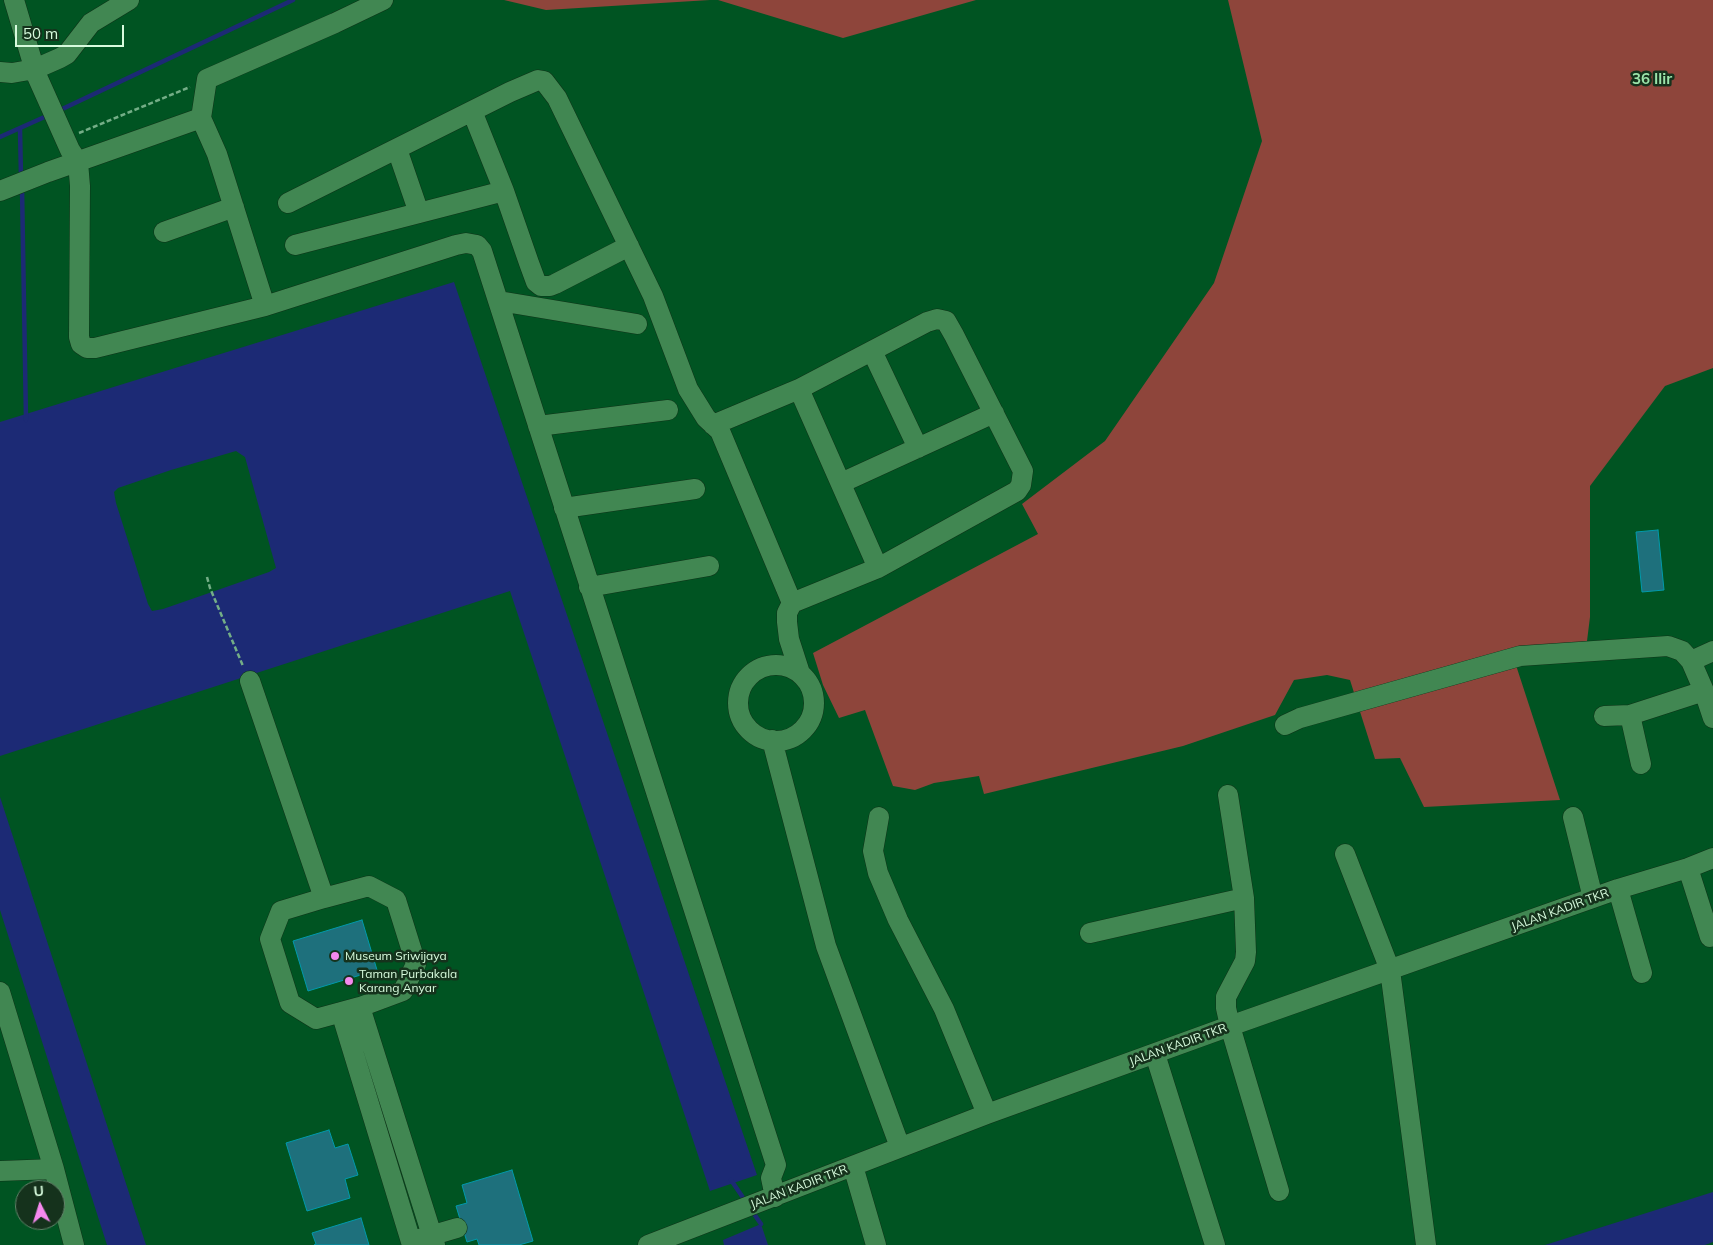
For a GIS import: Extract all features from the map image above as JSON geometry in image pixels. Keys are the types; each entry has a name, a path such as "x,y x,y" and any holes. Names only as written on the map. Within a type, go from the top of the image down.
{"street":[{"path":"14,0 36,72 71,150 80,186 80,337 81,344 86,348 95,348 266,306 456,245 466,243 477,245 482,251 776,1165 771,1178 773,1198"},
{"path":"0,72 36,72 67,54 91,23 129,0"},
{"path":"266,306 217,154 201,118 207,79 383,0"},
{"path":"288,203 524,86 538,80 544,81 557,98 653,296 688,389 706,418 720,431 792,603"},
{"path":"472,111 504,191 536,282 541,286 550,286 629,246"},
{"path":"0,191 48,172 71,150 201,118"},
{"path":"397,149 419,213"},
{"path":"295,245 504,191"},
{"path":"164,232 234,207"},
{"path":"499,301 637,324"},
{"path":"714,425 799,390 927,322 937,319 946,321 1022,471 1021,485 1016,492 878,568 792,603 787,612 787,622 789,639 800,674"},
{"path":"872,351 918,448"},
{"path":"799,390 878,568"},
{"path":"538,426 668,410"},
{"path":"841,484 994,413"},
{"path":"564,508 695,489"},
{"path":"589,587 709,566"},
{"path":"1285,725 1300,718 1520,656 1668,646 1682,651 1691,661 1713,718"},
{"path":"1691,661 1713,651"},
{"path":"770,666 786,666 800,674 807,681 812,691 813,712 802,730 782,740 772,740 761,738 744,724 738,704 739,693 743,683 755,672 770,666"},
{"path":"250,681 324,898"},
{"path":"1604,716 1630,715 1704,691"},
{"path":"1630,715 1641,764"},
{"path":"772,740 826,946 900,1147"},
{"path":"1228,794 1244,898 1246,952 1245,961 1226,997 1230,1026 1279,1191"},
{"path":"879,817 873,851 878,873 898,920 944,1009 988,1114"},
{"path":"1573,818 1593,898"},
{"path":"1346,854 1390,970 1426,1245"},
{"name":"JALAN KADIR TKR","path":"648,1245 773,1198 900,1147 1230,1026 1618,889 1688,868 1713,858"},
{"path":"1688,868 1710,937"},
{"path":"369,886 396,900 416,964 403,991 360,1007 316,1019 290,1003 270,939 281,912 324,898 369,886"},
{"path":"1618,889 1642,973"},
{"path":"1090,933 1244,898"},
{"path":"0,992 54,1170 74,1245"},
{"path":"360,1007 433,1240"},
{"path":"341,1012 408,1244 433,1240 457,1228"},
{"path":"1155,1054 1215,1245"},
{"path":"853,1166 876,1245"},
{"path":"0,1172 54,1170"}],"path":[{"path":"71,150 207,79"},
{"path":"207,577 250,681"}],"shaded area":[{"path":"504,0 710,0 546,10"},
{"path":"718,0 976,0 843,38"},
{"path":"1228,0 1713,0 1713,368 1665,386 1590,486 1590,617 1587,641 1512,653 1560,800 1424,807 1400,758 1375,759 1350,680 1327,675 1294,680 1275,715 1183,746 984,794 979,776 934,783 915,790 893,786 865,710 839,718 823,685 813,653 1038,534 1022,504 1105,441 1214,283 1262,141"},
{"path":"454,282 757,1175 710,1191 510,591 0,756 0,422","holes":["236,451 245,457 276,568 163,609 152,611 148,604 114,492 118,488 171,470"]},
{"path":"0,797 146,1245 107,1245 0,910"},
{"path":"1713,1192 1713,1242 1705,1245 1545,1245"},
{"path":"761,1224 768,1245 724,1245 723,1240"}],"building":[{"path":"1658,530 1664,590 1642,592 1636,532"},
{"name":"Museum Sriwijaya","path":"362,920 377,970 308,991 293,941"},
{"path":"329,1130 335,1148 348,1144 358,1175 345,1179 350,1198 307,1211 286,1143"},
{"path":"512,1170 533,1241 519,1245 479,1245 477,1239 467,1242 456,1206 467,1203 462,1185"},
{"path":"361,1218 369,1245 314,1245 316,1244 312,1233"}],"waterway":[{"path":"58,111 293,0"},
{"path":"0,137 49,115"},
{"path":"20,129 21,177"},
{"path":"22,187 26,420"},
{"path":"731,1180 746,1202"},
{"path":"752,1211 761,1224"}],"place":[{"name":"Museum Sriwijaya","path":"335,956"},
{"name":"Taman Purbakala Karang Anyar","path":"349,981"}],"district":[{"name":"36 Ilir","path":"1652,79"}]}
